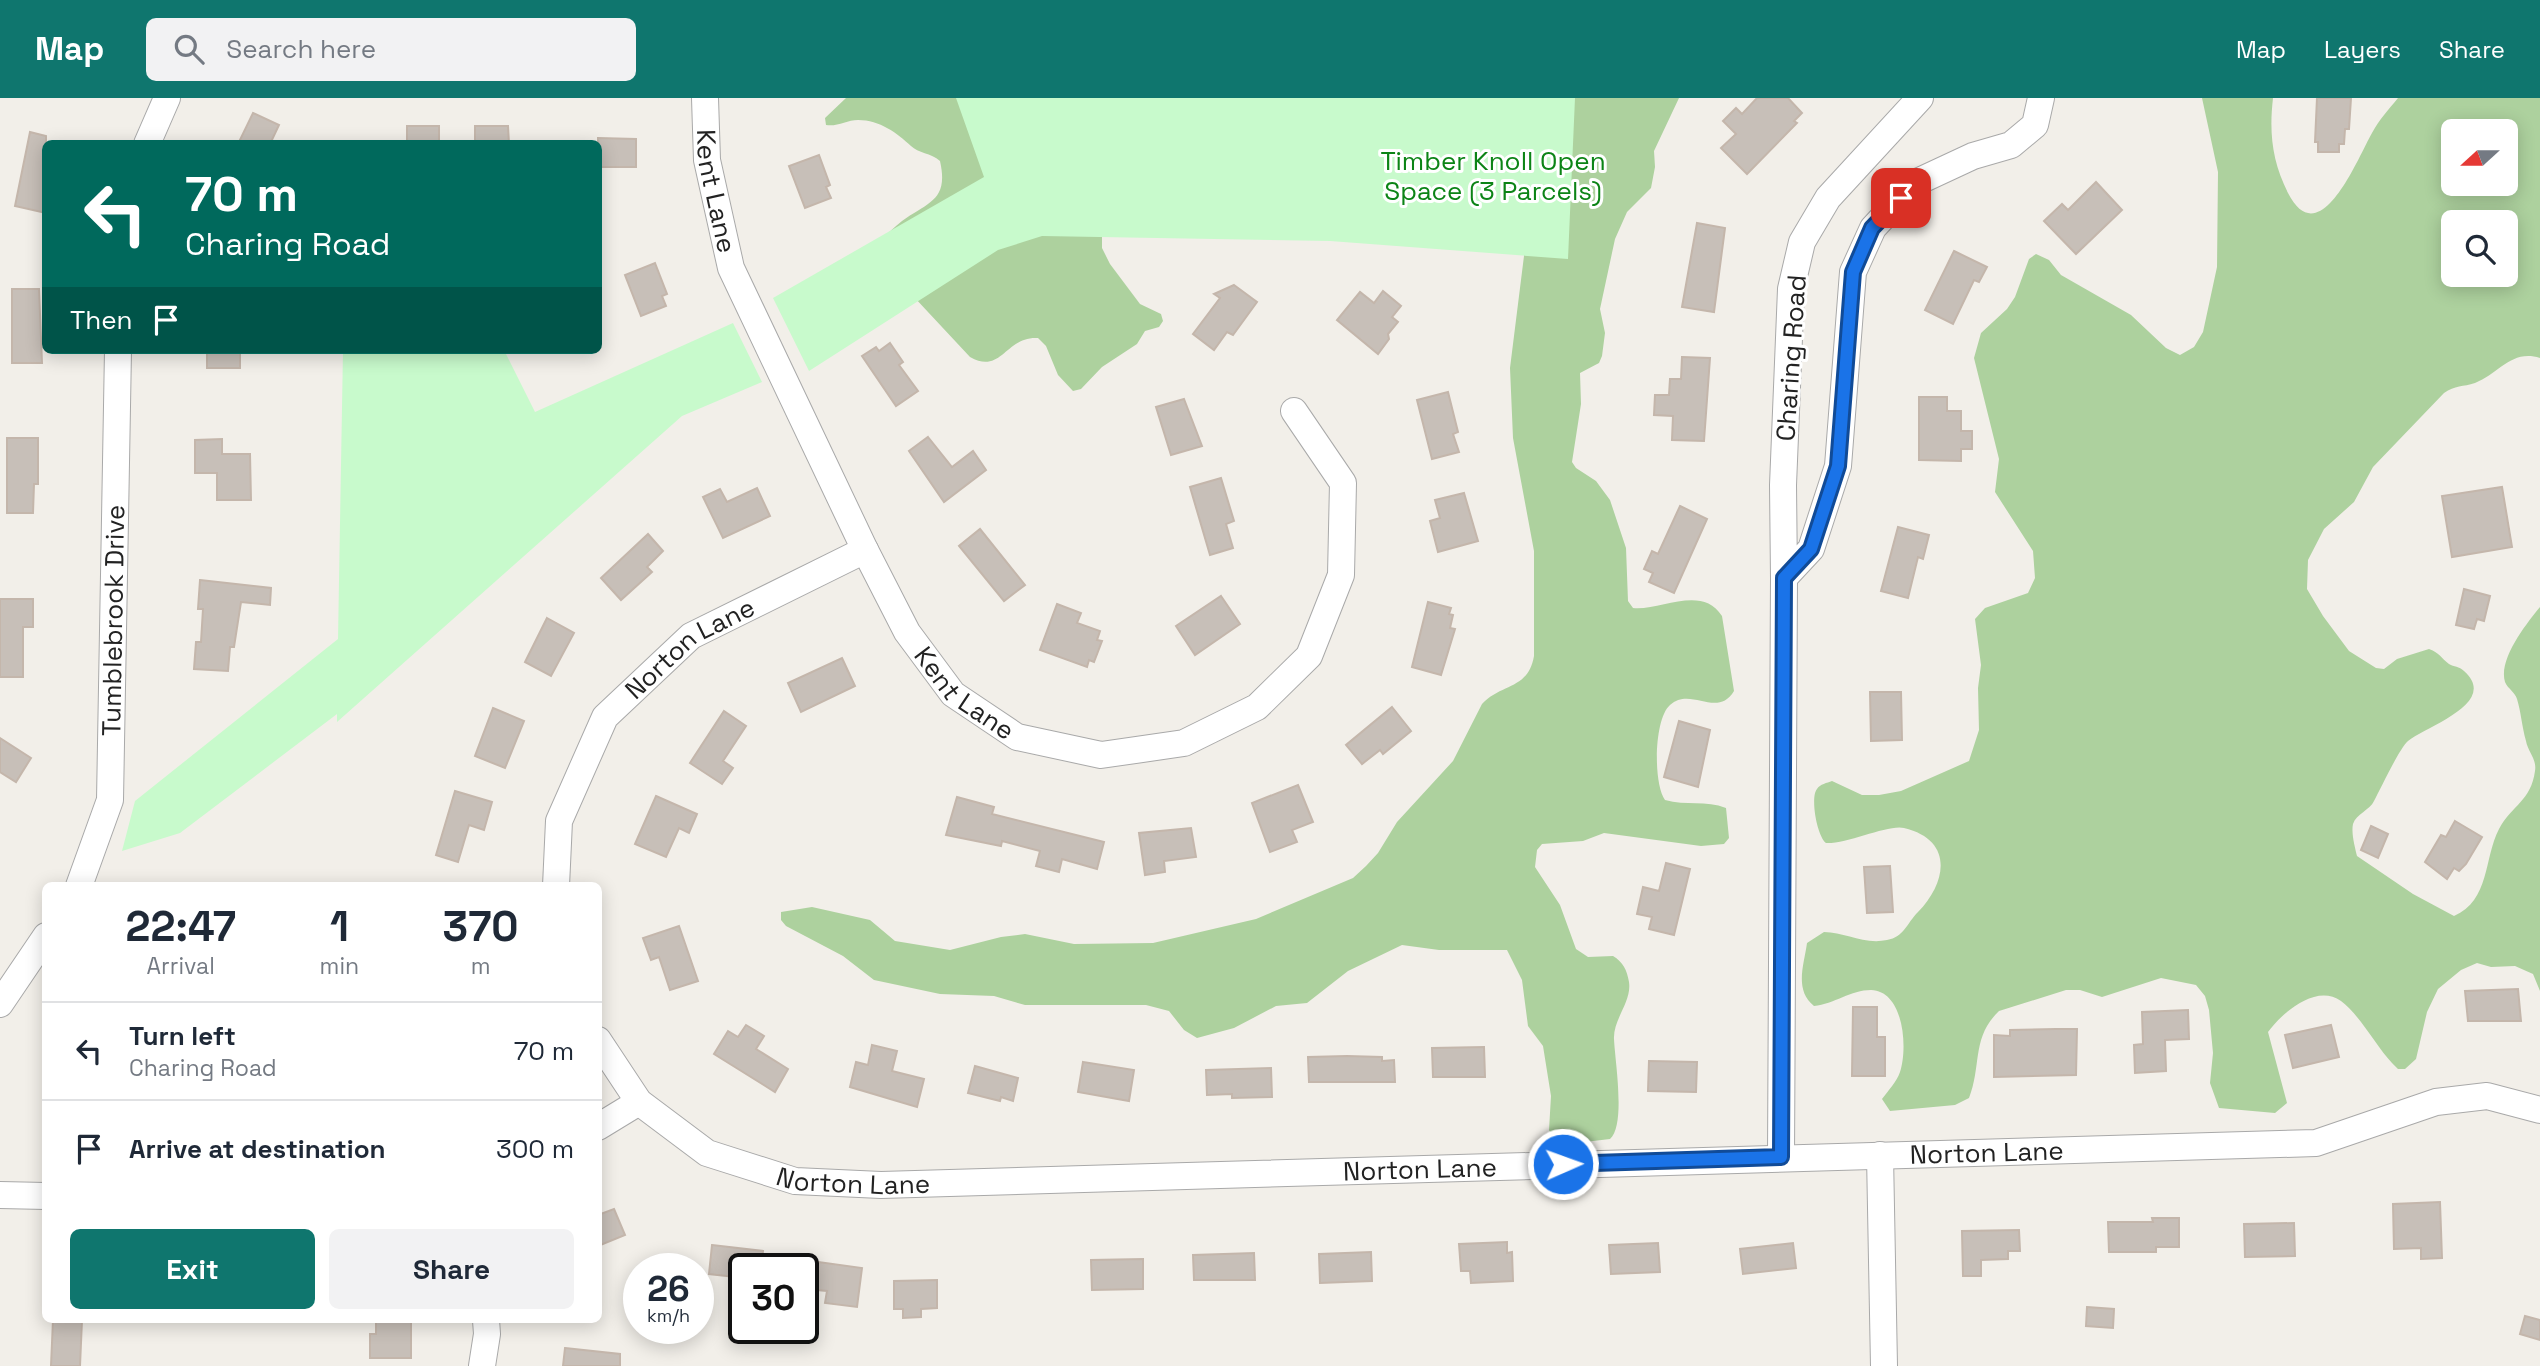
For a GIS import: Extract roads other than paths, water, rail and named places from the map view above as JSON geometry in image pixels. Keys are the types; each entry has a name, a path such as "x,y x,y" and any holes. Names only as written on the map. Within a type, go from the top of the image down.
{"street":[{"path":"149,140 167,98"},
{"name":"Kent Lane","path":"705,98 707,160 731,268 866,550 907,632 953,694 1017,737 1101,755 1184,743 1257,707 1309,656 1341,575 1343,483 1294,411"},
{"name":"Charing Road","path":"1781,1157 1783,485 1791,289 1802,242 1828,198 1920,98"},
{"name":"Charing Road","path":"1784,578 1811,549 1838,466 1853,272 1872,228 1915,183 1973,156 2011,145 2035,125 2041,98"},
{"name":"Tumblebrook Drive","path":"80,882 110,800 118,354"},
{"name":"Norton Lane","path":"556,882 559,821 604,718 691,636 866,550"},
{"path":"0,1004 42,942"},
{"name":"Norton Lane","path":"602,1046 639,1102 707,1153 795,1181 881,1185 2316,1143 2437,1102 2487,1096 2540,1110"},
{"path":"602,1125 639,1102"},
{"path":"1880,1155 1884,1366"},
{"path":"0,1195 42,1196"},
{"path":"482,1366 486,1323"}],"park label":[{"name":"Timber Knoll Open Space (3 Parcels)","path":"1493,176"}]}
